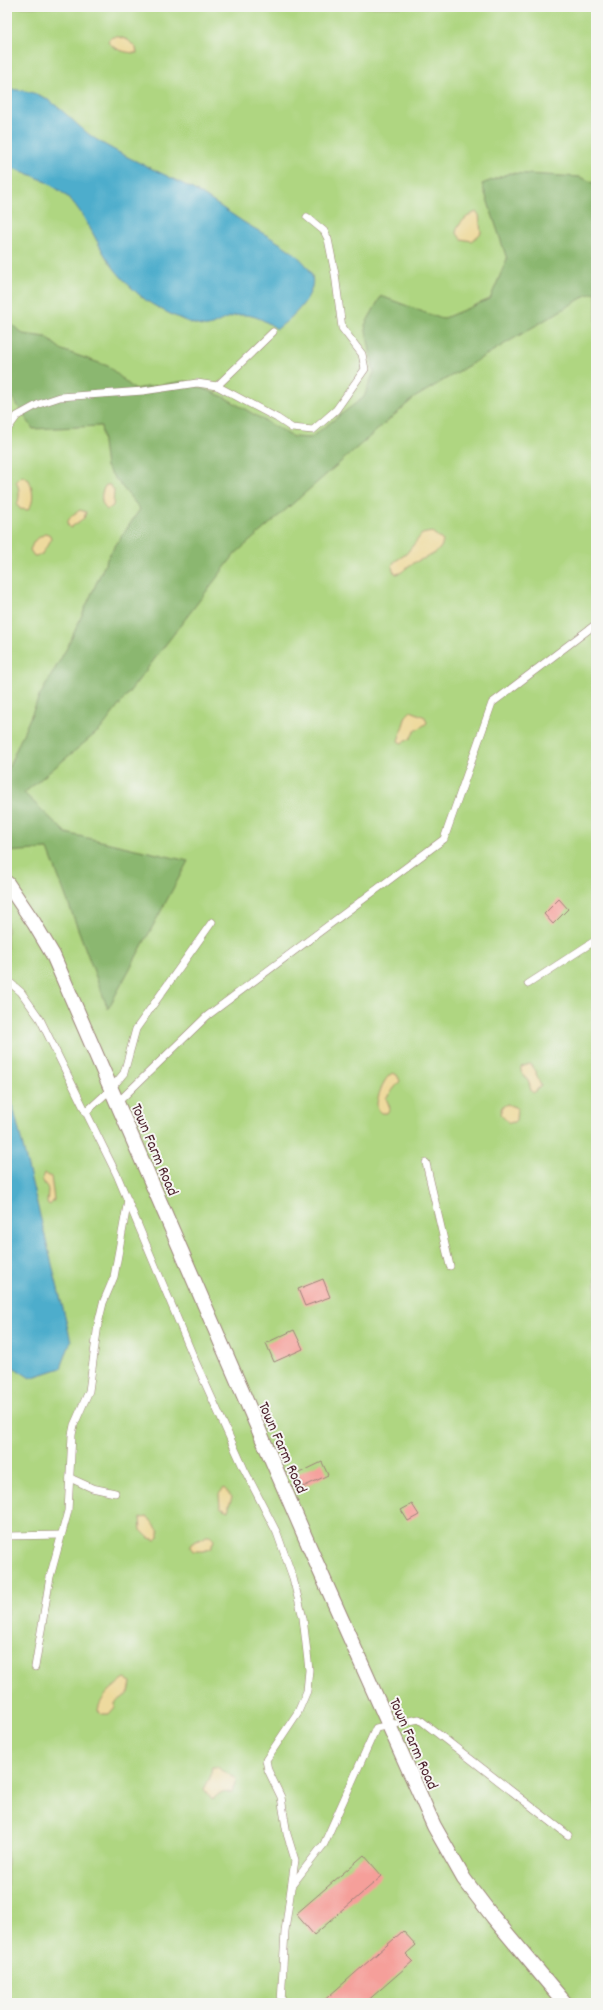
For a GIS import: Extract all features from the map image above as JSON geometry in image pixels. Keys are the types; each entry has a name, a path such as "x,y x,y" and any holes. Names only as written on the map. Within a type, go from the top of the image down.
{"street":[{"name":"Town Farm Road","path":"7,883 34,923 53,956 316,1562 390,1726 417,1791 456,1867 493,1917 565,2003"}],"lane":[{"path":"7,430 17,416 39,404 60,397 143,391 197,383 217,386 277,418 292,428 312,430 336,410 365,369 362,354 342,328 335,274 328,239 324,231 307,217"},
{"path":"217,386 273,332"},
{"path":"117,1102 207,1016 444,840 492,703 596,624"},
{"path":"86,1112 112,1089 124,1073 136,1029 212,922"},
{"path":"528,984 596,940"},
{"path":"7,980 22,992 40,1019 86,1112 128,1200 193,1356 240,1462 277,1533 293,1578 303,1618 309,1670 307,1692 298,1712 266,1760 268,1770 281,1797 287,1834 296,1860 285,1931 281,2003"},
{"path":"426,1162 450,1266"},
{"path":"35,1667 50,1577 68,1511 72,1435 74,1425 89,1391 98,1324 103,1303 114,1277 128,1200"},
{"path":"70,1478 92,1488 115,1493"},
{"path":"7,1536 61,1535"},
{"path":"292,1885 324,1844 376,1728 419,1720 568,1835"}],"green space":[{"path":"7,7 596,7 596,2003 7,2003"},
{"path":"510,173 580,177 596,184 596,292 587,295 414,398 235,554 101,729 24,793 66,833 188,861 108,1009 48,849 7,852 7,771 39,697 68,646 109,555 140,509 106,467 101,426 33,429 14,400 7,393 7,320 23,334 46,337 62,350 108,366 134,389 185,381 224,397 293,437 310,438 364,397 374,372 365,325 381,296 442,319 490,299 507,259 482,184"}],"sand":[{"path":"116,36 128,40 136,48 137,53 121,50 111,45 108,42 110,38"},
{"path":"476,212 479,215 481,233 472,241 461,239 456,232 459,225 467,217"},
{"path":"22,476 29,480 32,488 32,503 28,510 20,509 17,505 19,493 16,482"},
{"path":"106,485 110,485 114,490 113,506 107,510 102,501 102,494"},
{"path":"80,510 86,512 84,518 70,528 67,523 71,516"},
{"path":"432,532 443,541 438,550 430,556 408,566 402,572 396,574 393,571 392,566 394,562 406,554 422,534"},
{"path":"46,533 50,535 51,540 41,555 34,556 30,550 34,541"},
{"path":"411,711 425,717 427,723 414,732 410,739 401,743 398,741 406,716"},
{"path":"530,1064 535,1071 541,1086 533,1093 529,1082 522,1074 521,1070 521,1067"},
{"path":"393,1073 397,1075 400,1081 386,1098 390,1108 387,1113 382,1113 377,1108 379,1094 387,1078"},
{"path":"507,1104 517,1108 516,1120 514,1122 509,1123 500,1114 502,1107"},
{"path":"44,1173 51,1177 54,1200 50,1205 47,1203 48,1190 42,1179"},
{"path":"224,1488 232,1497 229,1505 229,1511 220,1507 219,1494"},
{"path":"148,1517 159,1531 159,1537 156,1540 149,1538 141,1530 140,1518"},
{"path":"206,1536 210,1536 214,1540 211,1548 204,1551 193,1551 190,1547 191,1544"},
{"path":"125,1679 131,1682 129,1693 115,1703 115,1707 109,1714 102,1714 98,1710 99,1705 112,1688"},
{"path":"212,1767 217,1767 236,1779 232,1792 220,1793 212,1800 204,1789 210,1778"}],"water":[{"path":"7,89 26,91 45,98 94,138 130,158 191,188 290,250 306,265 311,273 313,281 308,297 303,305 277,329 259,318 246,315 233,316 208,326 203,326 177,317 147,301 129,285 112,266 84,218 71,200 41,179 7,167"},
{"path":"7,1082 71,1341 61,1368 30,1378 10,1365 7,1356"}],"building":[{"path":"559,899 568,909 553,924 544,914"},
{"path":"323,1279 330,1297 305,1306 298,1289"},
{"path":"294,1330 303,1349 274,1362 266,1343"},
{"path":"322,1462 328,1475 303,1487 297,1474"},
{"path":"412,1504 419,1515 408,1521 401,1510"},
{"path":"364,1855 382,1876 314,1935 296,1914"},
{"path":"403,1931 416,1945 406,1954 413,1961 365,2003 321,2003"}]}
